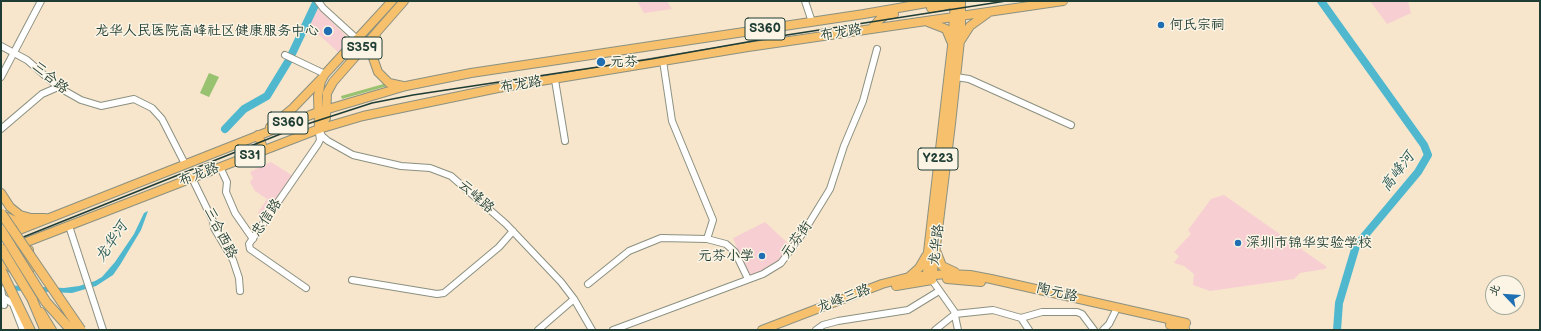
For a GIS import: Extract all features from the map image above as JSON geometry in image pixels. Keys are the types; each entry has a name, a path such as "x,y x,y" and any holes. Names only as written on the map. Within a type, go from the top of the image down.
{"highway":[{"path":"1,214 81,330"},
{"path":"3,234 47,300 71,330"},
{"path":"2,249 32,298 45,330"},
{"path":"1,270 30,330"}],"main road":[{"name":"S359","path":"319,129 319,88 325,74 392,1"},
{"name":"S359","path":"319,129 325,121 328,92 333,82 404,1"},
{"name":"布龙路","path":"3,234 37,224 327,108 406,86 471,73 871,13 935,1"},
{"path":"872,28 886,15 947,5 954,1"},
{"name":"龙华路","path":"954,1 958,16"},
{"name":"龙华路","path":"930,276 928,252 961,1"},
{"name":"布龙路","path":"2,249 16,246 40,237 319,129 363,116 498,88 555,80 748,47 992,10 1063,1"},
{"path":"925,21 946,29 955,45 970,26 992,10"},
{"path":"871,13 880,19"},
{"path":"377,30 372,50 376,68 387,82 406,86"},
{"name":"龙华路","path":"930,276 936,248 956,77 955,45"},
{"path":"264,150 258,135 287,114 325,74"},
{"path":"1,194 10,207 20,215 37,219 54,217"},
{"path":"1,214 25,224 37,224"},
{"path":"1,225 3,234 16,246 66,330"},
{"path":"32,271 28,252 33,242 40,237"},
{"path":"936,248 938,258 942,266 960,274"},
{"path":"2,249 52,330"},
{"path":"909,277 919,268 928,252"},
{"path":"1,260 20,276"},
{"name":"陶元路","path":"930,276 960,274 1036,288 1182,328"},
{"name":"陶元路","path":"930,276 989,284 1182,328"},
{"name":"龙峰三路","path":"762,330 876,286 909,277 930,276"},
{"name":"龙峰三路","path":"777,330 884,289 930,276"}],"street":[{"path":"1,78 42,1"},
{"path":"805,1 812,22"},
{"path":"319,2 357,39"},
{"name":"三合路","path":"1,46 33,64 58,88 92,105 111,105 134,99 143,101 157,112 162,119 184,164"},
{"name":"元芬街","path":"613,330 771,270 781,263 826,198 846,141 863,101 877,49"},
{"path":"285,55 325,74"},
{"path":"663,61 672,121 713,220 707,239"},
{"path":"956,77 966,78 1070,125"},
{"path":"555,80 565,141"},
{"path":"1,129 42,94 58,88"},
{"name":"云峰路","path":"319,129 322,136 328,142 353,155 401,166 430,168 451,176 513,231 561,282 574,299 592,330"},
{"name":"忠信路","path":"306,288 250,249 249,244 319,142 319,129"},
{"path":"220,167 227,182 226,192 235,213 253,239"},
{"name":"三合西路","path":"192,178 213,221 214,228 233,260 238,274 240,291"},
{"path":"69,226 103,330"},
{"path":"352,280 437,294 444,293 499,247 513,231"},
{"path":"588,284 620,257 661,238 707,239 726,244 732,248 748,279"},
{"path":"930,276 955,314 958,330"},
{"path":"1,290 4,302 13,304 23,330"},
{"path":"816,330 823,325 838,321 908,310 939,291"},
{"path":"538,330 574,299"},
{"path":"935,330 955,314 993,310 1022,318 1042,312 1077,312 1082,314 1094,330"},
{"path":"1103,330 1109,324 1114,312"},
{"path":"1022,318 1029,330"}],"shaded area":[{"path":"637,1 667,1 672,9 644,13"},
{"path":"1370,1 1408,1 1411,13 1387,24"},
{"name":"龙华人民医院高峰社区健康服务中心","path":"318,8 345,35 344,47 338,52 308,25"},
{"path":"271,162 293,176 265,218 258,213 267,199 255,191 250,182 253,178 250,172"},
{"name":"深圳市锦华实验学校","path":"1224,195 1327,267 1325,269 1300,273 1294,279 1210,291 1193,285 1194,274 1184,266 1174,263 1179,256 1174,252 1191,234 1188,230 1211,199"},
{"name":"元芬小学","path":"765,222 792,247 776,265 748,277 733,238"}],"green space":[{"path":"209,73 219,77 209,97 200,93"},
{"path":"387,83 391,85 342,99 341,96"}],"water":[{"path":"148,211 141,230 120,265 113,275 96,286 72,293 1,290 1,285 64,288 79,286 95,281 102,277 115,262 134,234 144,213"}],"waterway":[{"name":"龙华河","path":"225,129 244,109 267,96 289,60 317,1"},
{"name":"高峰河","path":"1321,1 1424,145 1428,155 1418,172 1356,246 1339,303 1337,330"}],"railway":[{"path":"1,246 298,127 372,103 413,95 651,59 787,35 1006,1"}],"place":[{"name":"何氏宗祠","path":"1161,25"},
{"name":"龙华人民医院高峰社区健康服务中心","path":"328,31"},
{"name":"元芬","path":"601,62"},
{"name":"深圳市锦华实验学校","path":"1238,243"},
{"name":"元芬小学","path":"762,256"}]}
